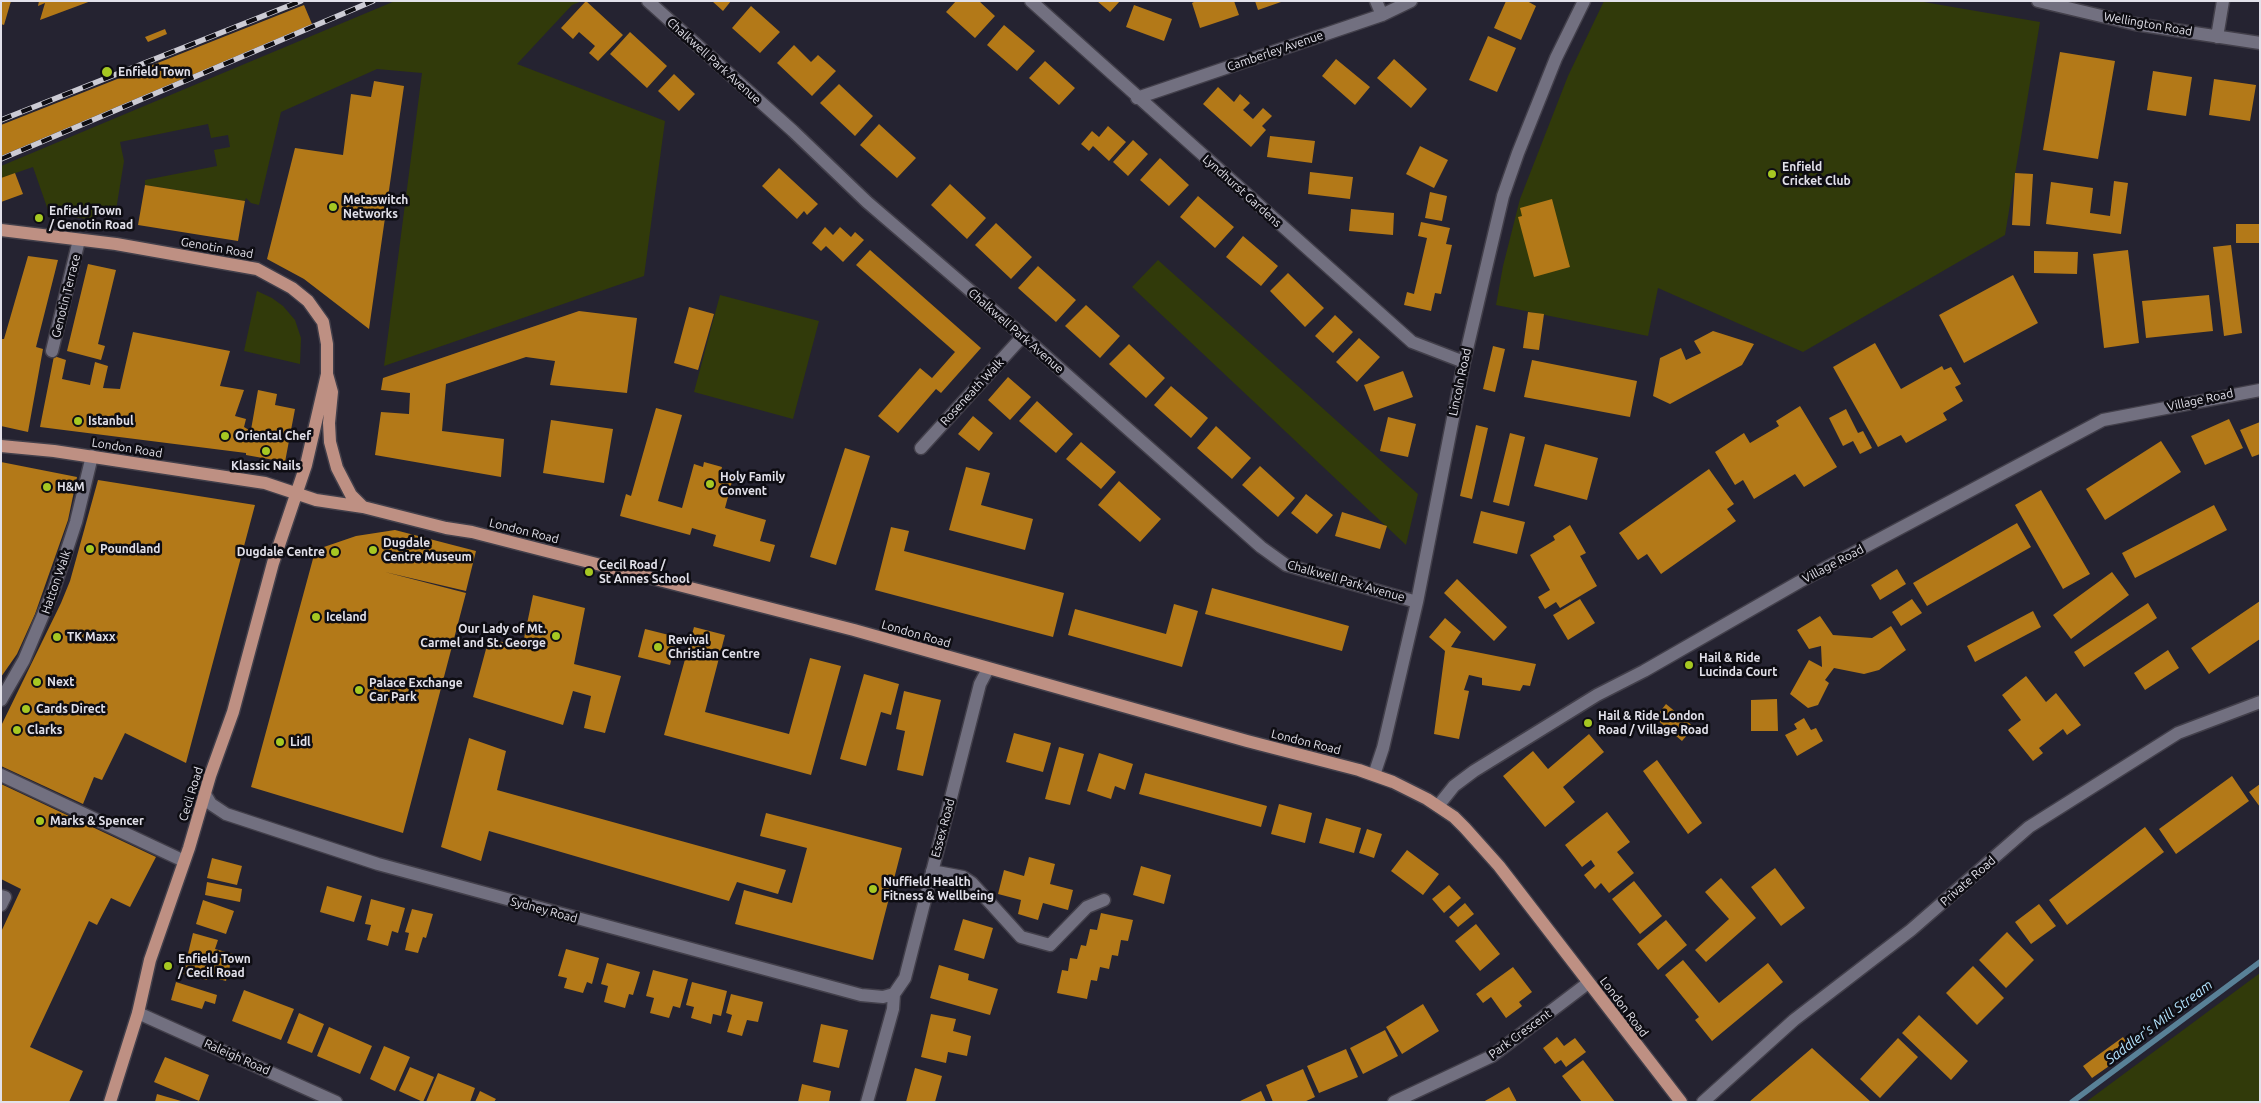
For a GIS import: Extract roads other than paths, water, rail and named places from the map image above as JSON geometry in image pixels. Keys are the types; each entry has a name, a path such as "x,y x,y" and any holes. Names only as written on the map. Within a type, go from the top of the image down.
{"main road":[{"name":"Genotin Road","path":"1,230 116,244 257,269 292,288 308,302 323,322 327,344 326,374 306,465 297,493"},
{"path":"326,374 332,392 329,423 330,442 337,468 351,494 363,507"},
{"name":"London Road","path":"1,446 92,456 265,483 329,503 363,507 854,630 988,669 1374,775 1408,788 1458,820 1487,852 1681,1102"},
{"name":"Cecil Road","path":"110,1102 138,1013 150,960 233,712 273,563 297,493"}],"street":[{"name":"Chalkwell Park Avenue","path":"648,1 792,131 867,202 1024,336 1261,547 1286,565 1417,602"},
{"name":"Lyndhurst Gardens","path":"1031,1 1137,98 1412,342 1464,362"},
{"path":"1376,1 1382,15"},
{"name":"Camberley Avenue","path":"1137,98 1382,15 1411,1"},
{"name":"Lincoln Road","path":"1374,775 1383,748 1417,602 1464,362 1503,196 1518,153 1553,67 1584,1"},
{"name":"Wellington Road","path":"2038,1 2135,24 2260,43"},
{"path":"2216,36 2223,1"},
{"name":"Genotin Terrace","path":"52,351 79,240"},
{"name":"Roseneath Walk","path":"921,448 1024,336"},
{"name":"Village Road","path":"1438,806 1454,786 1474,771 1597,695 1644,671 1799,582 2103,420 2260,390"},
{"name":"Hatton Walk","path":"1,700 32,643 54,589 76,522 92,456"},
{"name":"Essex Road","path":"867,1102 894,1009 894,994 905,978 980,684 988,669"},
{"name":"Private Road","path":"1703,1102 1794,1020 1911,930 2029,827 2178,733 2260,702"},
{"path":"1,775 184,861"},
{"name":"Sydney Road","path":"205,794 211,804 226,814 378,864 861,995 884,997 894,994"},
{"path":"932,871 963,877 972,883 1021,937 1050,945 1086,907 1104,900"},
{"path":"1,896 5,898 1,905"},
{"name":"Park Crescent","path":"1394,1102 1492,1056 1588,983"},
{"name":"Raleigh Road","path":"138,1013 336,1102"}],"waterway":[{"name":"Saddler's Mill Stream","path":"2072,1102 2260,962"}],"railway":[{"path":"1,120 301,1"},
{"path":"1,159 373,1"}],"place":[{"name":"Enfield Town","path":"107,72"},
{"name":"Enfield Cricket Club","path":"1772,174"},
{"name":"Metaswitch Networks","path":"333,207"},
{"name":"Enfield Town / Genotin Road","path":"39,218"},
{"name":"Istanbul","path":"78,421"},
{"name":"Oriental Chef","path":"225,436"},
{"name":"Klassic Nails","path":"266,451"},
{"name":"Holy Family Convent","path":"710,484"},
{"name":"H&M","path":"47,487"},
{"name":"Poundland","path":"90,549"},
{"name":"Dugdale Centre Museum","path":"373,550"},
{"name":"Dugdale Centre","path":"335,552"},
{"name":"Cecil Road / St Annes School","path":"589,572"},
{"name":"Iceland","path":"316,617"},
{"name":"Our Lady of Mt. Carmel and St. George","path":"556,636"},
{"name":"TK Maxx","path":"57,637"},
{"name":"Revival Christian Centre","path":"658,647"},
{"name":"Hail & Ride Lucinda Court","path":"1689,665"},
{"name":"Next","path":"37,682"},
{"name":"Palace Exchange Car Park","path":"359,690"},
{"name":"Cards Direct","path":"26,709"},
{"name":"Hail & Ride London Road / Village Road","path":"1588,723"},
{"name":"Clarks","path":"17,730"},
{"name":"Lidl","path":"280,742"},
{"name":"Marks & Spencer","path":"40,821"},
{"name":"Nuffield Health Fitness & Wellbeing","path":"873,889"},
{"name":"Enfield Town / Cecil Road","path":"168,966"}]}
